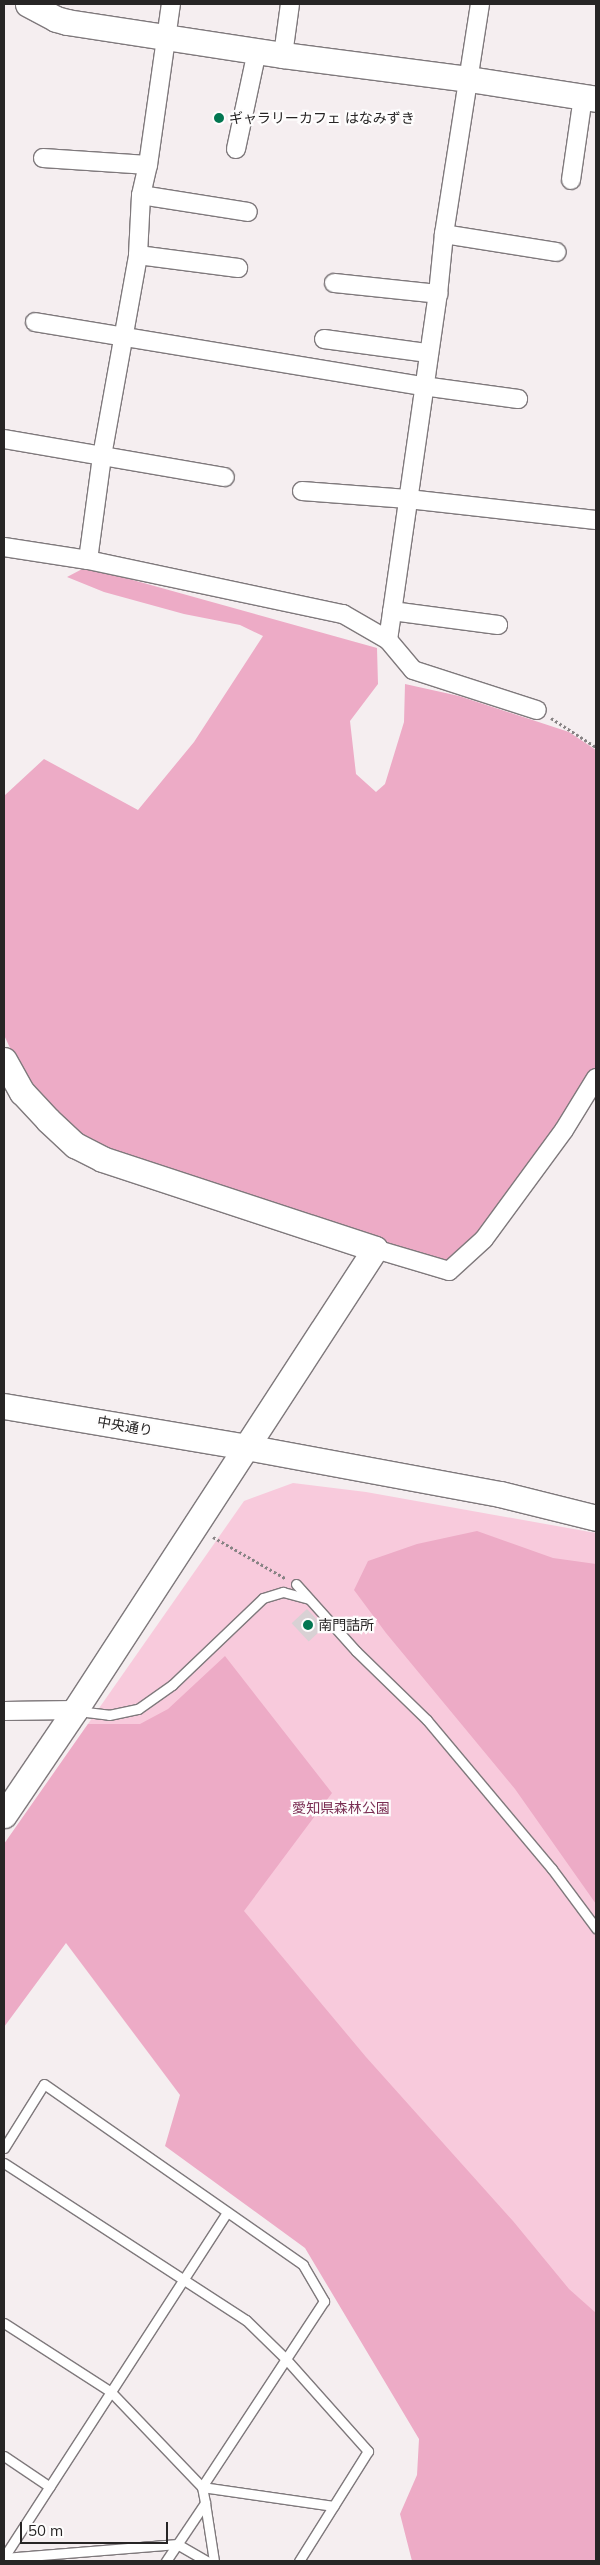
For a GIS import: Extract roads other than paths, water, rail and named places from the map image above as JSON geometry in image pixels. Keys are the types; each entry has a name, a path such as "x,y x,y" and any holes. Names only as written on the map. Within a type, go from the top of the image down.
{"street":[{"path":"28,4 167,38 469,79 590,98 571,180"},
{"path":"88,560 102,456 138,255 141,195 148,165 171,4"},
{"path":"284,55 290,4"},
{"path":"388,640 438,294 444,234 480,4"},
{"path":"236,149 257,51"},
{"path":"43,158 148,165"},
{"path":"141,195 248,212"},
{"path":"444,234 557,252"},
{"path":"138,255 238,268"},
{"path":"334,283 438,294"},
{"path":"35,322 424,386 518,399"},
{"path":"324,339 428,353"},
{"path":"4,439 225,477"},
{"path":"302,491 408,499 596,520"},
{"path":"4,547 88,560 343,614 388,640 414,670 537,710"},
{"path":"392,611 498,625"},
{"path":"4,1060 22,1092 48,1120 75,1145 102,1159 375,1249 449,1271 484,1239 564,1130 596,1078"},
{"path":"4,1815 75,1710 375,1249"},
{"name":"中央通り","path":"4,1406 246,1447 500,1494 596,1518"},
{"path":"4,1710 75,1710"}],"lane":[{"path":"296,1584 356,1651 427,1720 552,1869 596,1928"},
{"path":"75,1710 109,1715 138,1709 172,1685 263,1598 283,1592 310,1599"},
{"path":"4,2148 44,2084 303,2265 324,2301 202,2487"},
{"path":"4,2163 246,2320 285,2358 368,2451 299,2561"},
{"path":"4,2557 227,2212"},
{"path":"4,2323 111,2392 202,2487 214,2561"},
{"path":"4,2456 50,2487"},
{"path":"202,2487 334,2506"},
{"path":"166,2561 205,2503"},
{"path":"4,2557 177,2544 206,2561"}],"place":[{"name":"ギャラリーカフェ はなみずき","path":"219,118"},
{"name":"南門詰所","path":"308,1625"}],"park label":[{"name":"愛知県森林公園","path":"341,1808"}]}
